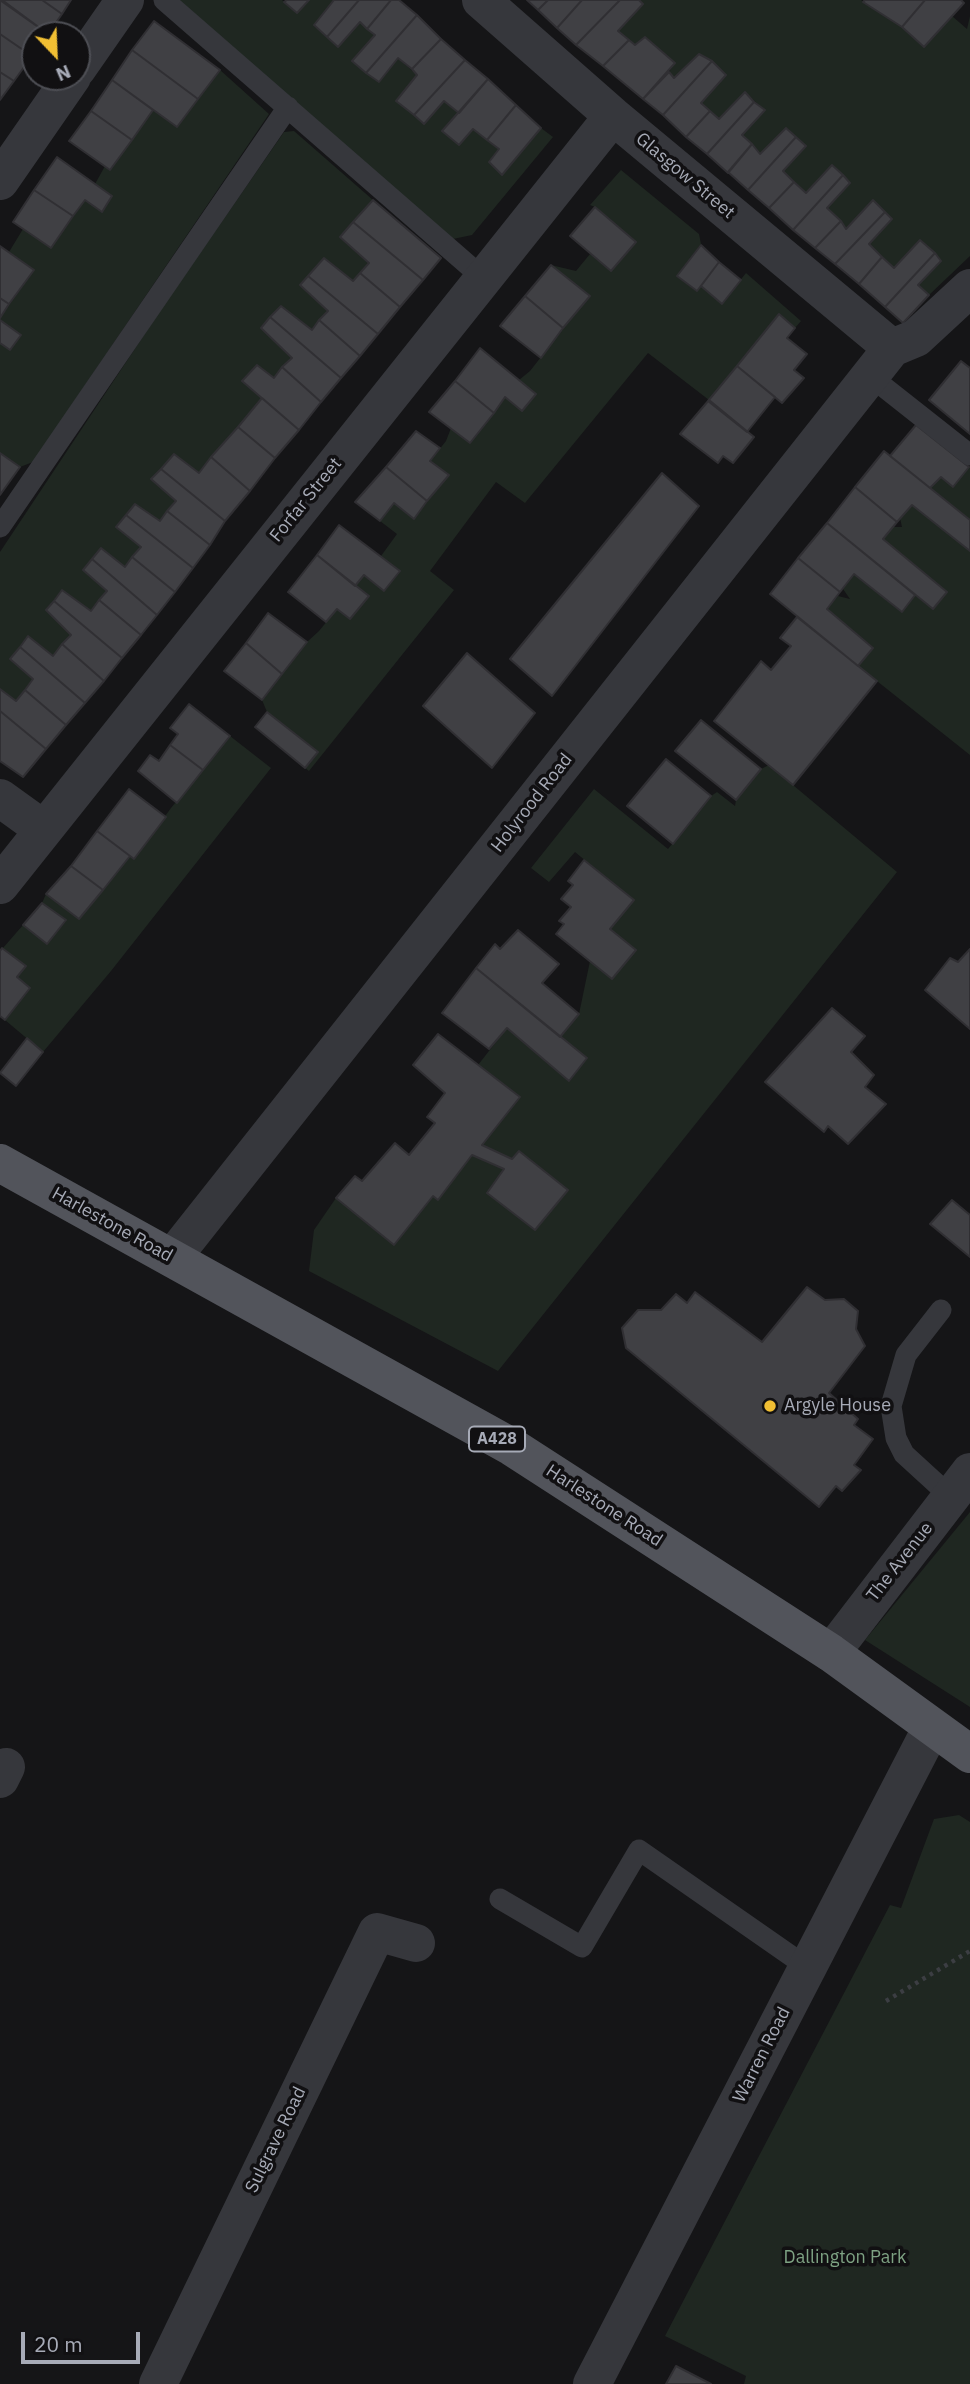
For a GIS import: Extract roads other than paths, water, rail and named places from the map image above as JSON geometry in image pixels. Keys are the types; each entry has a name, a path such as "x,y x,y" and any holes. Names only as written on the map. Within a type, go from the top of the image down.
{"main road":[{"name":"Harlestone Road","path":"0,1163 512,1447 831,1653 970,1754"}],"street":[{"path":"91,49 125,0"},
{"name":"Glasgow Street","path":"481,0 881,362"},
{"path":"0,181 62,91"},
{"name":"Forfar Street","path":"0,884 612,116"},
{"path":"881,362 916,338 970,288"},
{"name":"Holyrood Road","path":"173,1258 881,362"},
{"path":"0,798 43,829"},
{"name":"The Avenue","path":"831,1653 960,1484"},
{"name":"Warren Road","path":"592,2384 932,1727"},
{"name":"Sulgrave Road","path":"158,2384 377,1932 416,1943"}],"lane":[{"path":"163,0 483,278"},
{"path":"0,527 288,107"},
{"path":"881,362 970,455"},
{"path":"940,1310 906,1356 891,1406 896,1438 904,1454 960,1484"},
{"path":"500,1899 582,1947 639,1850 807,1967"}],"place":[{"name":"Argyle House","path":"770,1406"}],"park label":[{"name":"Dallington Park","path":"845,2258"}]}
